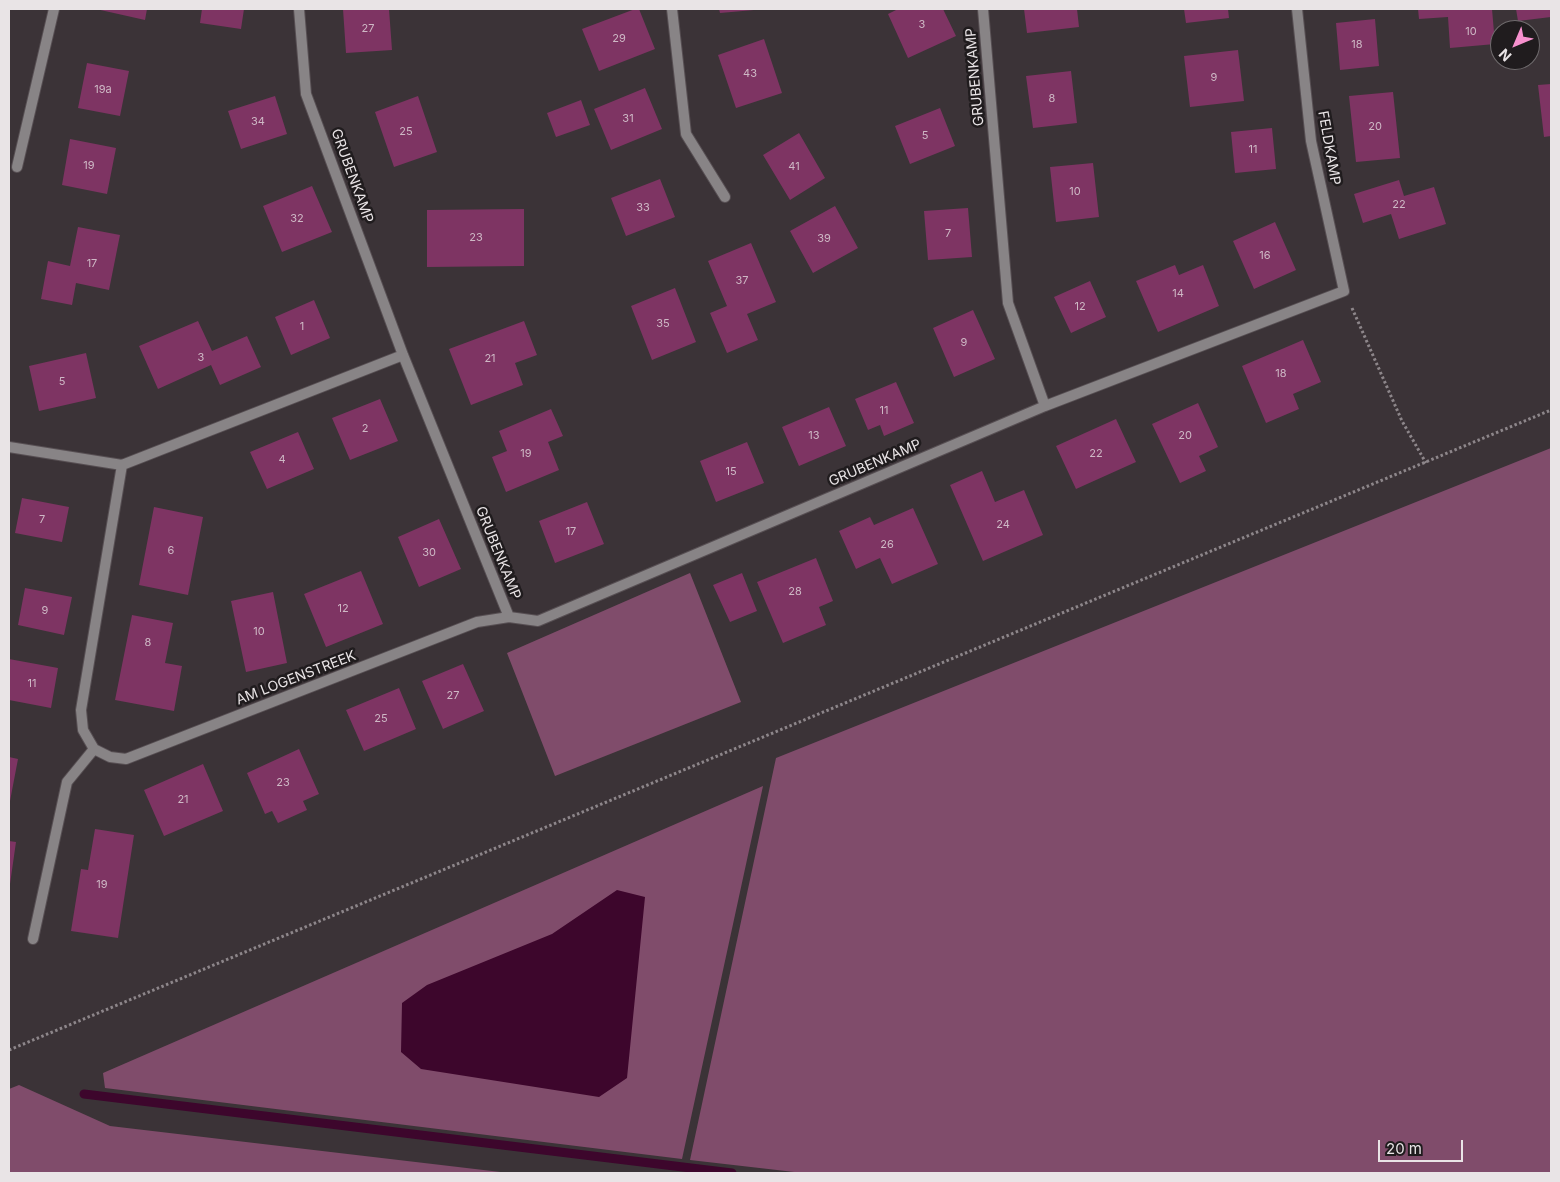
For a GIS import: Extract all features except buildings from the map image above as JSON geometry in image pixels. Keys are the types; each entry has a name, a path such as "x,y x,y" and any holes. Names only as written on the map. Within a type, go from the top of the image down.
{"street":[{"path":"18,167 54,9"},
{"name":"GRUBENKAMP","path":"299,9 306,94 404,355 509,617 538,621 1045,406 1344,291"},
{"path":"672,9 686,134 725,197"},
{"name":"GRUBENKAMP","path":"983,9 1008,303 1045,406"},
{"name":"FELDKAMP","path":"1297,9 1311,141 1344,291"},
{"path":"13,448 122,465 404,355"},
{"path":"33,938 67,782 94,749 83,730 81,710 122,465"},
{"name":"AM LOGENSTREEK","path":"94,749 110,757 126,759 477,622 509,617"}],"path":[{"path":"1344,291 1402,422 1426,463"},
{"path":"9,1050 1551,410"}],"shaded area":[{"path":"1551,448 1551,1173 803,1173 690,1160 776,758"},
{"path":"690,573 741,702 555,776 507,653"},
{"path":"763,786 682,1159 105,1088 103,1073"},
{"path":"617,890 645,897 627,1078 599,1097 421,1069 401,1052 402,1003 427,985 552,934"},
{"path":"19,1085 110,1126 509,1173 9,1173 9,1089"}],"waterway":[{"path":"84,1094 732,1173"}]}
